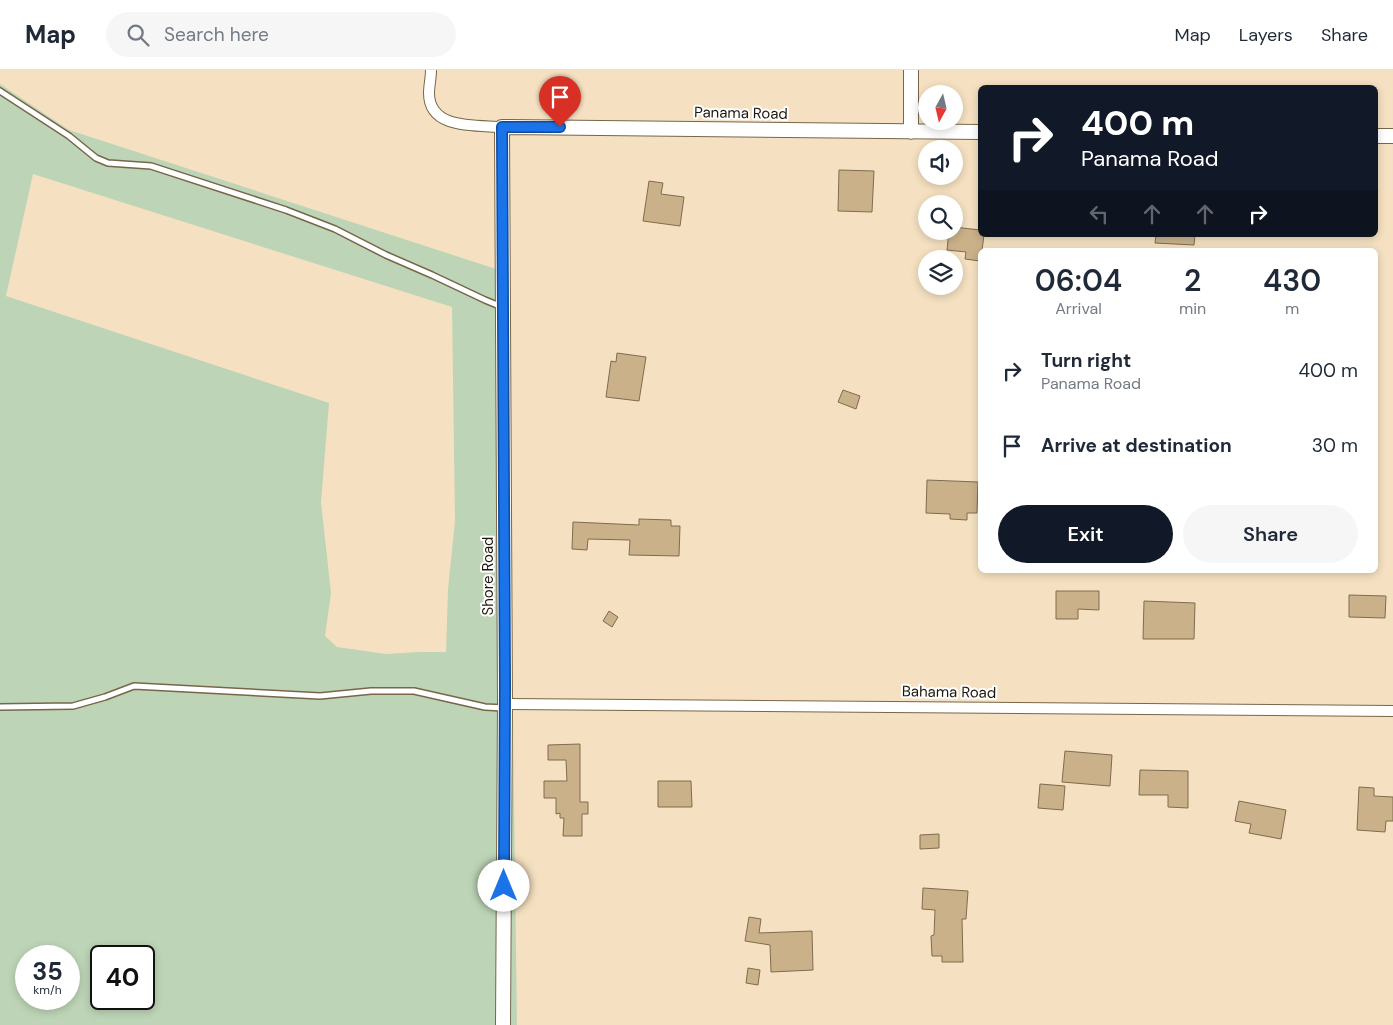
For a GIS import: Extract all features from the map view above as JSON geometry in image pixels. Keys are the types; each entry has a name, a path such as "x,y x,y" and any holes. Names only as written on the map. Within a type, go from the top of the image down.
{"street":[{"path":"431,70 429,94 432,108 440,118 458,124 502,127"},
{"path":"911,70 911,132"},
{"name":"Panama Road","path":"502,127 978,132"},
{"name":"Shore Road","path":"502,127 505,706 503,1025"},
{"path":"1378,136 1393,136"},
{"name":"Bahama Road","path":"505,706 1393,711"}],"lane":[{"path":"0,91 69,136 96,158 108,163 151,166 286,210 335,229 386,255 503,307"},
{"path":"0,707 73,706 134,686 320,696 371,691 414,691 486,707 505,706"}],"green space":[{"path":"0,84 69,130 496,269 497,1025 0,1025","holes":["33,174 452,307 455,521 448,589 446,652 386,654 337,647 325,636 331,593 321,502 329,403 6,296"]},
{"path":"511,718 513,718 517,1025 510,1025"}],"building":[{"path":"839,170 874,171 872,212 838,211"},
{"path":"649,181 663,183 661,194 684,197 680,226 643,221"},
{"path":"963,228 978,230 978,237 984,237 982,248 978,248 978,261 965,259 966,252 963,250 947,250 948,240 963,240"},
{"path":"1156,237 1195,237 1194,245 1155,243"},
{"path":"617,353 646,357 639,401 606,397 611,361 616,362"},
{"path":"843,390 860,396 856,409 838,402"},
{"path":"927,480 978,482 977,513 967,513 967,520 950,519 950,514 926,513"},
{"path":"639,519 671,520 671,526 680,526 679,556 629,555 630,540 588,539 587,550 572,549 573,522 639,525"},
{"path":"1056,591 1099,591 1099,610 1078,609 1078,619 1056,619"},
{"path":"1349,595 1386,596 1385,618 1349,617"},
{"path":"1144,601 1195,603 1194,639 1143,639"},
{"path":"609,611 618,617 612,627 603,621"},
{"path":"580,744 580,802 588,802 588,814 582,814 582,836 563,836 564,818 560,818 560,813 556,814 556,798 544,798 544,781 567,781 566,760 548,760 548,745"},
{"path":"1065,751 1112,755 1110,786 1062,782"},
{"path":"1140,770 1188,771 1188,808 1168,807 1168,795 1139,795"},
{"path":"658,781 691,781 692,807 658,807"},
{"path":"1040,784 1065,786 1063,810 1038,808"},
{"path":"1359,787 1374,788 1374,796 1393,797 1393,821 1386,821 1385,832 1357,830"},
{"path":"1239,801 1286,810 1281,839 1249,833 1251,824 1235,821"},
{"path":"939,834 939,848 920,849 920,835"},
{"path":"923,888 968,891 966,919 962,919 963,962 942,962 942,956 932,956 931,936 934,935 935,910 922,909"},
{"path":"749,917 761,919 759,933 812,931 813,970 771,972 770,945 745,941"},
{"path":"748,968 760,970 758,985 746,983"}],"route":[{"path":"504,886 505,686 502,127 560,127"}]}
